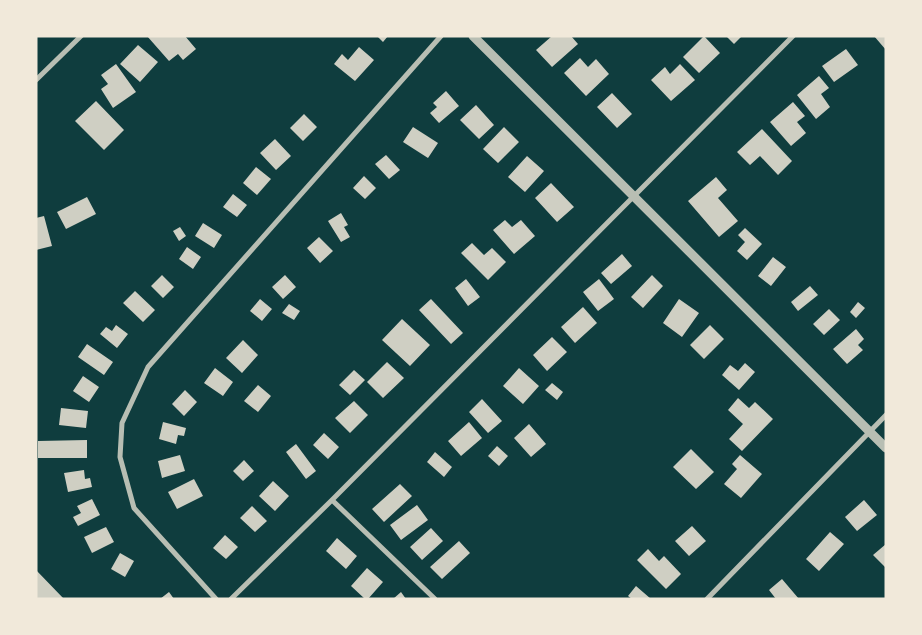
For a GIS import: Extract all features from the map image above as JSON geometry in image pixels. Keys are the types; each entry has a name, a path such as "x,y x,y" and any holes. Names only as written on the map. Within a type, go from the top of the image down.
{"street":[{"path":"36,80 81,36"},
{"path":"216,599 134,508 120,458 122,423 148,367 441,36"},
{"path":"473,36 886,448"},
{"path":"232,599 794,36"},
{"path":"706,599 886,415"},
{"path":"332,500 435,599"}],"building":[{"path":"147,36 185,36 196,49 183,60 178,54 169,61"},
{"path":"377,36 388,36 383,42"},
{"path":"552,36 571,36 578,44 552,67 536,50"},
{"path":"704,36 720,53 699,73 683,57"},
{"path":"726,36 742,36 734,44"},
{"path":"874,36 886,36 886,50"},
{"path":"138,45 158,62 140,82 120,64"},
{"path":"359,47 374,60 355,81 334,64 342,54 348,60"},
{"path":"846,49 858,65 834,82 822,66"},
{"path":"580,58 588,67 596,59 609,74 586,96 564,73"},
{"path":"116,64 136,92 113,108 101,89 108,84 101,75"},
{"path":"680,64 695,80 671,101 651,80 665,67 670,74"},
{"path":"819,76 829,88 821,94 830,107 816,119 797,95"},
{"path":"446,91 459,106 439,123 430,113 437,107 433,103"},
{"path":"612,93 632,114 617,128 597,107"},
{"path":"96,101 124,130 104,150 75,121"},
{"path":"793,102 805,116 797,122 806,133 791,146 770,122"},
{"path":"476,105 494,125 479,139 460,120"},
{"path":"304,114 317,127 303,141 290,128"},
{"path":"413,127 438,143 428,158 403,142"},
{"path":"504,127 519,142 498,163 483,149"},
{"path":"762,129 792,161 778,175 760,156 750,165 737,152"},
{"path":"275,139 291,156 276,170 260,153"},
{"path":"386,155 400,170 389,179 375,164"},
{"path":"527,156 544,171 525,192 508,177"},
{"path":"256,167 271,179 257,195 243,183"},
{"path":"364,176 376,188 365,199 353,188"},
{"path":"716,177 727,190 718,198 738,221 719,237 688,201"},
{"path":"551,183 574,207 557,222 535,198"},
{"path":"233,194 247,205 237,217 223,207"},
{"path":"87,197 96,214 66,229 57,212"},
{"path":"341,213 348,225 344,227 350,237 341,242 328,221"},
{"path":"44,216 52,246 36,250 36,218"},
{"path":"505,220 512,227 521,220 535,236 514,254 493,230"},
{"path":"203,223 222,235 214,248 195,236"},
{"path":"180,227 186,236 179,241 173,231"},
{"path":"745,228 762,244 747,260 737,251 745,242 738,235"},
{"path":"319,237 333,251 320,263 307,248"},
{"path":"472,243 484,255 492,248 506,262 488,280 461,253"},
{"path":"187,247 201,257 193,269 179,259"},
{"path":"622,254 632,266 611,284 601,273"},
{"path":"773,257 786,267 771,286 758,276"},
{"path":"162,275 174,287 163,298 151,286"},
{"path":"285,275 296,287 283,299 272,287"},
{"path":"652,275 663,286 643,308 631,297"},
{"path":"466,279 480,297 468,306 455,288"},
{"path":"599,279 614,299 598,311 583,292"},
{"path":"810,286 818,295 798,311 791,302"},
{"path":"135,291 155,310 143,322 123,303"},
{"path":"260,299 272,309 262,321 250,311"},
{"path":"431,299 463,333 451,344 419,310"},
{"path":"679,299 699,313 682,337 663,323"},
{"path":"858,302 865,308 856,318 850,312"},
{"path":"289,304 300,311 294,320 282,313"},
{"path":"583,307 597,323 575,343 561,327"},
{"path":"829,309 840,320 824,335 813,324"},
{"path":"402,319 430,345 410,366 382,340"},
{"path":"116,325 128,334 117,348 100,334 106,327 112,331"},
{"path":"710,325 724,339 704,359 690,345"},
{"path":"856,329 864,339 858,345 863,350 847,364 833,349"},
{"path":"552,337 567,352 547,371 533,355"},
{"path":"243,340 258,355 242,373 226,358"},
{"path":"87,344 113,362 104,375 78,357"},
{"path":"387,362 404,378 383,398 367,382"},
{"path":"745,363 755,372 739,390 722,375 730,365 738,371"},
{"path":"215,368 233,382 223,396 204,383"},
{"path":"519,368 539,386 523,404 503,386"},
{"path":"354,370 365,380 350,395 339,385"},
{"path":"83,376 99,387 89,402 73,391"},
{"path":"552,383 563,392 557,400 545,390"},
{"path":"258,385 271,396 258,412 244,401"},
{"path":"185,390 197,402 184,416 172,404"},
{"path":"738,398 749,408 755,402 773,419 742,451 729,439 743,424 728,410"},
{"path":"482,399 502,421 488,433 469,412"},
{"path":"354,401 368,415 350,433 335,418"},
{"path":"61,408 88,411 86,428 59,425"},
{"path":"163,422 186,428 184,436 178,435 176,444 159,439"},
{"path":"469,422 482,438 461,456 448,441"},
{"path":"529,424 546,444 531,457 514,438"},
{"path":"324,433 339,447 328,459 313,445"},
{"path":"87,440 87,458 38,458 38,441"},
{"path":"296,444 316,471 306,479 286,452"},
{"path":"497,446 508,456 499,466 488,456"},
{"path":"691,449 714,472 696,489 673,467"},
{"path":"435,452 452,467 444,477 427,462"},
{"path":"180,455 185,471 162,478 158,461"},
{"path":"740,455 762,474 741,498 724,484 737,469 732,464"},
{"path":"244,460 254,471 243,481 233,471"},
{"path":"84,470 85,479 90,478 92,487 68,492 64,473"},
{"path":"194,479 203,496 177,509 168,492"},
{"path":"273,481 289,496 275,511 259,496"},
{"path":"400,484 412,496 384,522 372,509"},
{"path":"92,499 100,515 78,526 73,517 81,513 77,506"},
{"path":"864,500 877,515 857,531 845,517"},
{"path":"417,505 428,520 401,540 390,525"},
{"path":"252,506 267,521 255,532 240,518"},
{"path":"692,526 706,541 689,556 675,541"},
{"path":"106,527 114,542 92,553 84,537"},
{"path":"431,528 443,541 422,560 410,547"},
{"path":"830,532 844,544 819,571 806,559"},
{"path":"225,535 238,547 226,559 213,548"},
{"path":"337,538 357,556 346,569 326,551"},
{"path":"459,541 470,553 442,579 430,567"},
{"path":"886,544 886,568 873,555"},
{"path":"648,549 659,561 664,556 681,574 666,589 637,560"},
{"path":"120,553 134,561 125,577 111,569"},
{"path":"367,568 383,582 368,599 365,599 351,586"},
{"path":"36,570 64,599 38,599 36,597"},
{"path":"782,579 799,599 776,599 769,590"},
{"path":"636,586 651,599 632,599 628,596"},
{"path":"169,592 174,599 160,599"},
{"path":"401,592 406,599 393,599"}]}
